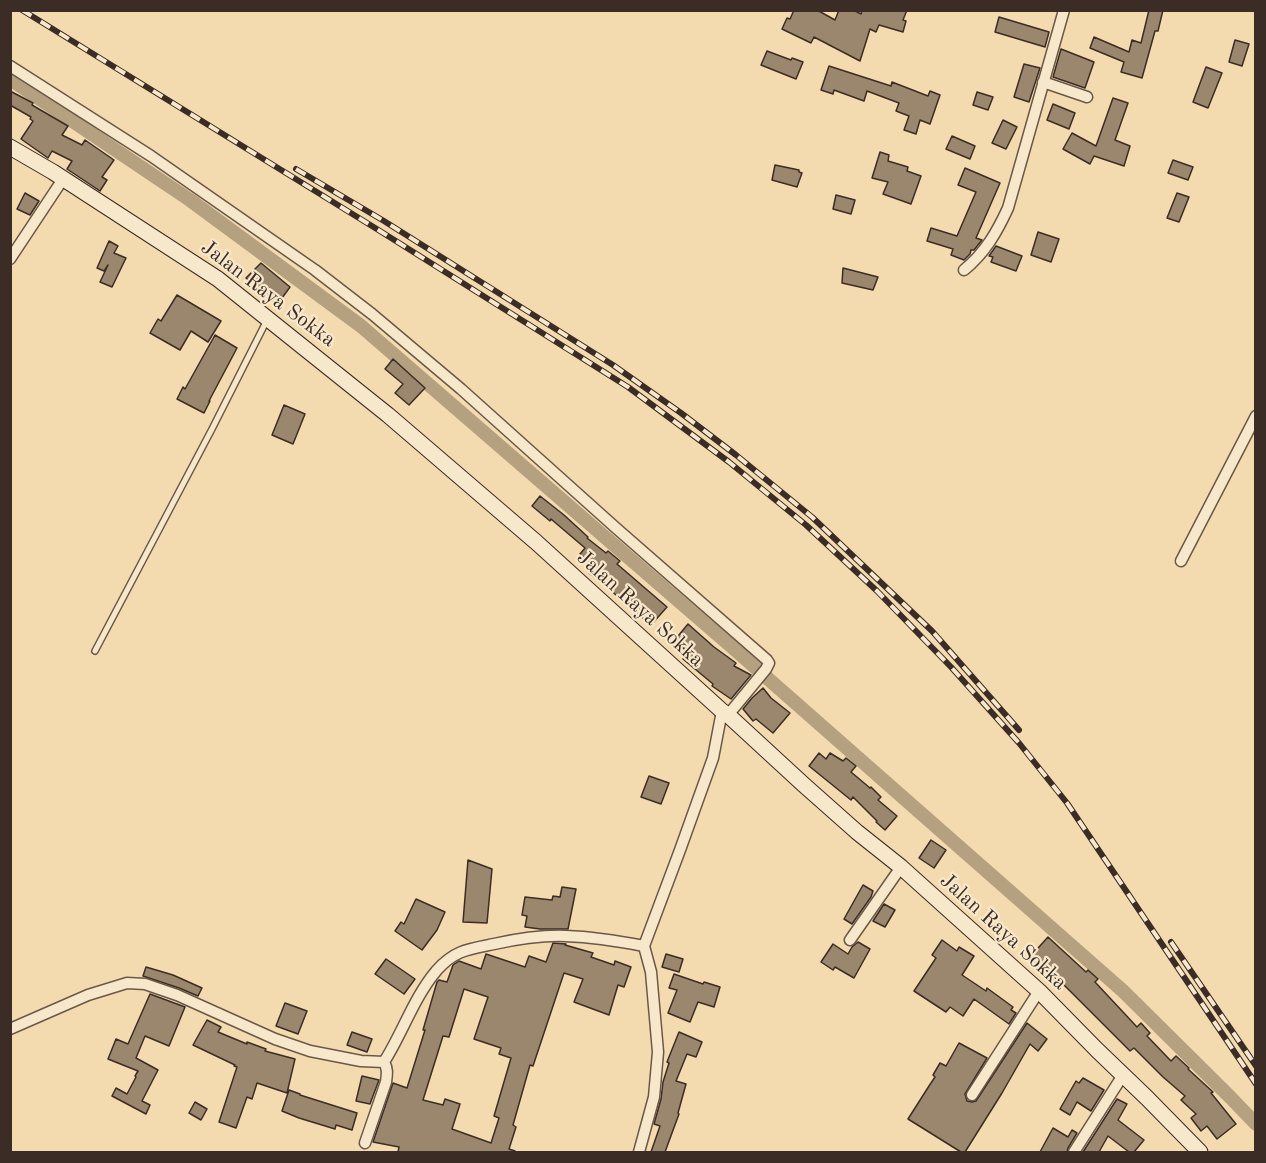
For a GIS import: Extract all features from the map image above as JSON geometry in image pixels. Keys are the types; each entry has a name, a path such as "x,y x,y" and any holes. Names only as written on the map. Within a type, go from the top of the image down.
{"main road":[{"name":"Jalan Raya Sokka","path":"10,147 218,279 388,415 536,543 804,785 901,867 1039,991 1200,1152"}],"street":[{"path":"964,270 983,252 994,237 1008,208 1064,10"},
{"path":"10,66 151,156 315,270 372,314 453,382 769,663 750,688 725,713 713,758 644,946 651,972 658,1052 654,1097 639,1152"},
{"path":"1043,82 1087,97"},
{"path":"10,259 63,179"},
{"path":"1181,561 1256,416"},
{"path":"850,940 901,867"},
{"path":"384,1062 425,986 437,970 458,953 511,940 565,935 644,946"},
{"path":"10,1029 96,993 127,983 146,984 177,994 275,1039 310,1051 361,1061 384,1062"},
{"path":"972,1095 1039,991"},
{"path":"365,1143 386,1082 387,1066 384,1062"},
{"path":"1074,1152 1123,1075"}],"lane":[{"path":"95,651 268,319"}],"building":[{"path":"794,10 817,10 835,20 839,10 853,10 861,14 862,10 907,10 903,20 906,21 903,32 879,25 876,32 870,29 860,61 814,37 811,43 782,29"},
{"path":"1149,10 1163,10 1142,78 1121,72 1124,62 1090,48 1094,37 1129,52 1132,40 1141,43"},
{"path":"999,17 1049,32 1045,47 995,32"},
{"path":"1235,40 1249,44 1242,66 1229,62"},
{"path":"1061,49 1094,62 1085,88 1053,77"},
{"path":"767,51 803,62 796,79 761,65"},
{"path":"1024,64 1040,68 1029,102 1014,97"},
{"path":"829,66 891,86 892,82 928,96 930,91 940,95 930,124 920,120 916,134 904,130 909,116 896,111 899,103 867,91 864,101 834,90 833,94 821,90"},
{"path":"1206,67 1222,73 1208,108 1193,102"},
{"path":"10,91 68,126 62,135 82,145 85,140 114,160 102,177 107,180 100,191 67,169 72,161 52,151 48,158 21,139 33,121 31,117 10,105"},
{"path":"977,92 993,97 988,110 973,105"},
{"path":"1113,98 1128,103 1115,140 1130,146 1124,166 1094,156 1090,164 1063,149 1072,133 1096,146"},
{"path":"1053,104 1075,113 1069,129 1047,120"},
{"path":"1003,120 1017,127 1006,149 992,143"},
{"path":"952,136 975,146 970,159 946,149"},
{"path":"880,152 889,155 888,161 908,167 907,171 921,176 911,204 883,194 888,182 872,178"},
{"path":"1173,160 1193,167 1188,180 1168,173"},
{"path":"775,165 799,170 802,173 797,187 772,180"},
{"path":"965,168 1000,183 976,238 982,240 964,260 951,255 953,249 927,241 931,228 957,236 976,192 958,185"},
{"path":"25,193 39,201 30,215 17,209"},
{"path":"1177,193 1189,197 1179,222 1167,218"},
{"path":"836,195 855,200 851,214 833,209"},
{"path":"1038,232 1059,239 1051,262 1031,255"},
{"path":"109,241 118,246 114,253 126,258 112,287 100,282 108,265 104,271 97,268"},
{"path":"996,246 1022,256 1016,271 991,262 993,257 989,256"},
{"path":"261,263 290,287 277,305 254,288 256,286 246,278"},
{"path":"843,268 878,277 873,290 842,283"},
{"path":"177,295 221,321 208,342 191,331 180,350 150,333 158,319 161,321"},
{"path":"215,335 237,348 204,413 177,399"},
{"path":"393,359 425,388 409,405 395,393 403,384 385,369"},
{"path":"284,405 305,414 293,444 272,435"},
{"path":"540,496 564,515 587,538 620,561 617,564 667,607 651,625 589,573 595,566 580,554 585,548 532,506"},
{"path":"688,624 736,663 734,666 751,675 731,699 712,686 713,684 683,659 688,652 674,641"},
{"path":"763,688 771,698 790,713 773,733 756,719 753,721 743,709"},
{"path":"819,753 826,759 830,753 843,761 846,758 856,766 851,772 871,787 881,797 878,800 897,816 885,830 853,797 851,800 809,766"},
{"path":"649,776 669,783 661,804 641,797"},
{"path":"931,840 946,850 934,868 919,858"},
{"path":"468,860 492,869 487,923 463,922"},
{"path":"863,885 873,891 852,924 844,919"},
{"path":"562,887 576,889 568,929 525,927 527,916 522,915 525,897 552,900 553,896 560,897"},
{"path":"416,899 445,912 437,930 422,950 395,931 401,922 404,924"},
{"path":"884,904 895,910 885,927 873,921"},
{"path":"1048,937 1086,972 1088,970 1098,979 1095,982 1137,1027 1141,1023 1150,1033 1147,1036 1171,1061 1176,1056 1189,1068 1213,1092 1211,1093 1236,1124 1217,1139 1207,1126 1201,1131 1191,1118 1196,1114 1181,1100 1185,1096 1134,1048 1130,1051 1065,986 1029,958"},
{"path":"942,940 957,951 959,947 974,956 962,975 986,991 987,988 1013,1007 1011,1010 1016,1013 1009,1024 974,999 963,1016 950,1007 946,1012 914,991 936,958 932,955"},
{"path":"858,942 870,949 854,978 835,967 833,970 821,962 833,944 848,954"},
{"path":"553,943 566,944 593,953 591,957 614,965 615,961 631,967 624,987 618,985 609,1015 574,1002 583,979 564,973 533,1066 530,1065 513,1125 516,1127 509,1149 515,1151 398,1152 399,1147 373,1142 393,1083 407,1088 437,982 439,980 447,982 453,965 459,961 481,969 486,954 525,967 529,956 546,962","holes":["464,989 488,997 474,1039 501,1048 499,1054 511,1058 494,1116 499,1118 491,1143 452,1129 460,1104 445,1099 443,1105 423,1100 443,1036 449,1037"]},
{"path":"666,954 683,959 679,972 662,967"},
{"path":"386,959 415,979 404,994 375,974"},
{"path":"146,967 173,975 202,988 198,996 143,976"},
{"path":"674,974 720,987 714,1007 698,1002 690,1022 668,1013 677,990 669,988"},
{"path":"150,994 185,1007 169,1046 145,1036 136,1058 158,1070 142,1101 150,1105 146,1114 112,1096 116,1088 127,1094 138,1071 108,1059 116,1039 128,1044"},
{"path":"285,1003 307,1011 298,1034 276,1026"},
{"path":"207,1020 221,1027 218,1032 266,1049 265,1051 295,1059 287,1093 257,1083 252,1099 247,1097 236,1128 219,1122 237,1067 193,1045"},
{"path":"1027,1023 1047,1039 1038,1051 1030,1044 965,1152 961,1152 908,1119 935,1077 933,1075 940,1063 946,1066 959,1043 987,1058 965,1094 967,1101 976,1101"},
{"path":"352,1032 372,1039 367,1052 347,1045"},
{"path":"679,1032 702,1042 696,1057 687,1054 676,1081 686,1084 679,1114 665,1152 651,1152 660,1126 654,1124 669,1063 667,1062"},
{"path":"362,1076 379,1080 370,1104 356,1101"},
{"path":"1083,1078 1104,1090 1091,1111 1077,1102 1070,1115 1060,1109 1076,1081 1079,1083"},
{"path":"289,1090 357,1113 352,1130 336,1125 335,1129 282,1111"},
{"path":"1117,1099 1127,1104 1118,1120 1144,1140 1134,1152 1129,1152 1108,1136 1099,1152 1083,1152"},
{"path":"195,1102 207,1109 201,1120 189,1113"},
{"path":"1053,1128 1068,1137 1072,1130 1077,1133 1067,1152 1040,1152"}],"waterway":[{"path":"10,79 190,200 361,326 732,647 1123,991 1256,1124"}],"railway":[{"path":"22,10 628,387 729,462 806,525 877,591 951,667 1019,743 1067,803 1256,1084"},
{"path":"296,169 384,221 613,365 736,455 812,517 932,631 1019,730"},
{"path":"1171,942 1256,1066"}]}
